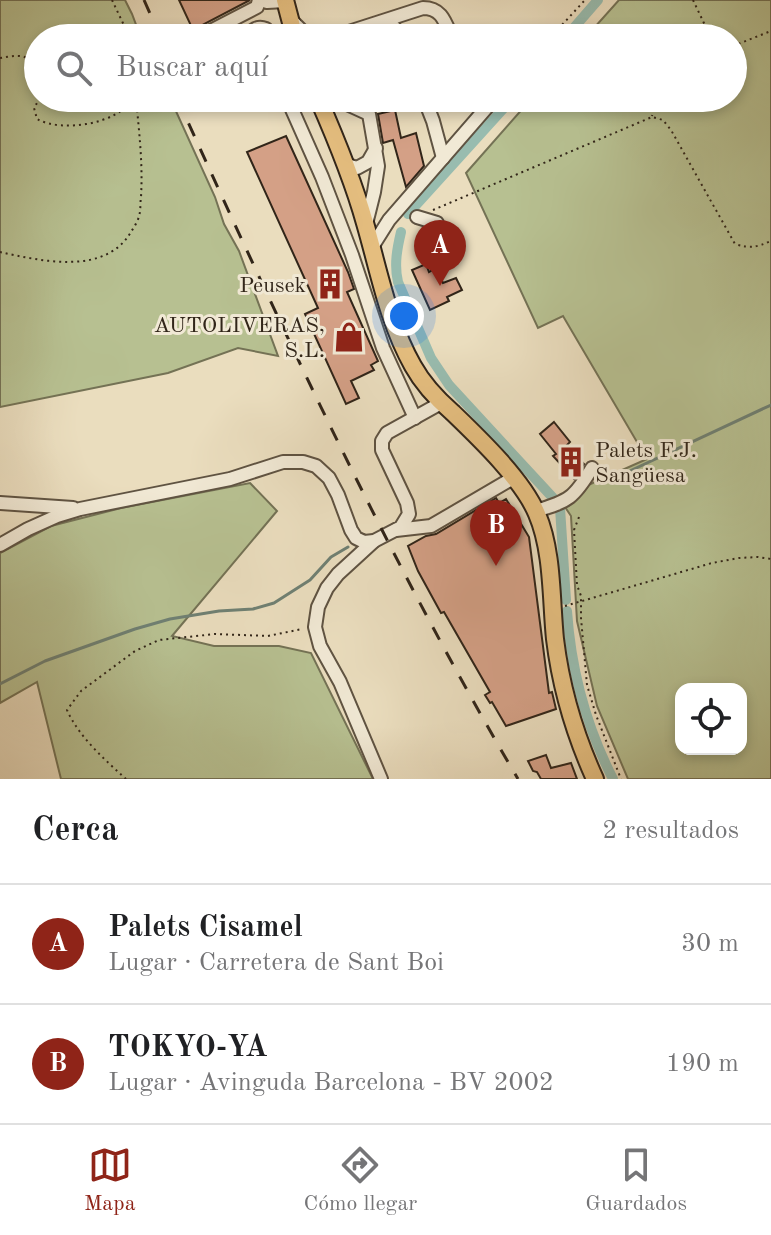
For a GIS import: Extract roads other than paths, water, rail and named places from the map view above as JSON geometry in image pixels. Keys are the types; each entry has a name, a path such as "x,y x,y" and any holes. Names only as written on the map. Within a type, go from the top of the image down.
{"main road":[{"path":"285,0 292,24"},
{"path":"324,112 376,229 386,300 400,341 413,366 441,403 513,478 536,511 546,545 556,647 565,691 594,779"}],"street":[{"path":"224,24 259,2 285,0"},
{"path":"259,2 265,24"},
{"path":"371,24 423,8 440,12 446,24"},
{"path":"234,19 238,24"},
{"path":"382,22 387,24"},
{"path":"293,112 342,229 383,348 415,418"},
{"path":"365,112 369,114 378,166 371,207 376,229"},
{"path":"429,112 443,158"},
{"path":"376,229 443,158 476,112"},
{"path":"347,165 357,168 368,162 376,148"},
{"path":"417,217 437,223"},
{"path":"381,779 340,682 320,646 315,627 318,607 338,574 374,541 405,523 409,509 382,450 382,441 387,433 441,403"},
{"path":"0,545 28,529 80,509 230,479 278,463 303,462 316,466 329,478 356,538 364,542 374,541"},
{"path":"536,511 560,503 576,493 592,468"},
{"path":"396,530 431,526 513,478"},
{"path":"0,503 80,509"},
{"path":"15,504 30,512 32,518 28,529"}],"waterway":[{"path":"577,24 598,0"},
{"path":"408,214 500,112"},
{"path":"401,232 396,257 398,282 431,358 449,385 555,500"},
{"path":"617,477 771,405"},
{"path":"560,508 566,600"},
{"path":"0,684 45,661 135,629 170,619 253,609 274,603 310,580 331,557 348,547"},
{"path":"567,611 581,697 613,779"}],"railway":[{"path":"144,0 155,24"},
{"path":"183,112 338,443 425,613 518,779"}],"place":[{"name":"Peusek","path":"330,284"},
{"name":"Palets Cisamel","path":"440,286"},
{"name":"AUTOLIVERAS, S.L.","path":"349,337"},
{"name":"Palets F.J. Sangüesa","path":"571,462"},
{"name":"TOKYO-YA","path":"496,566"}]}
